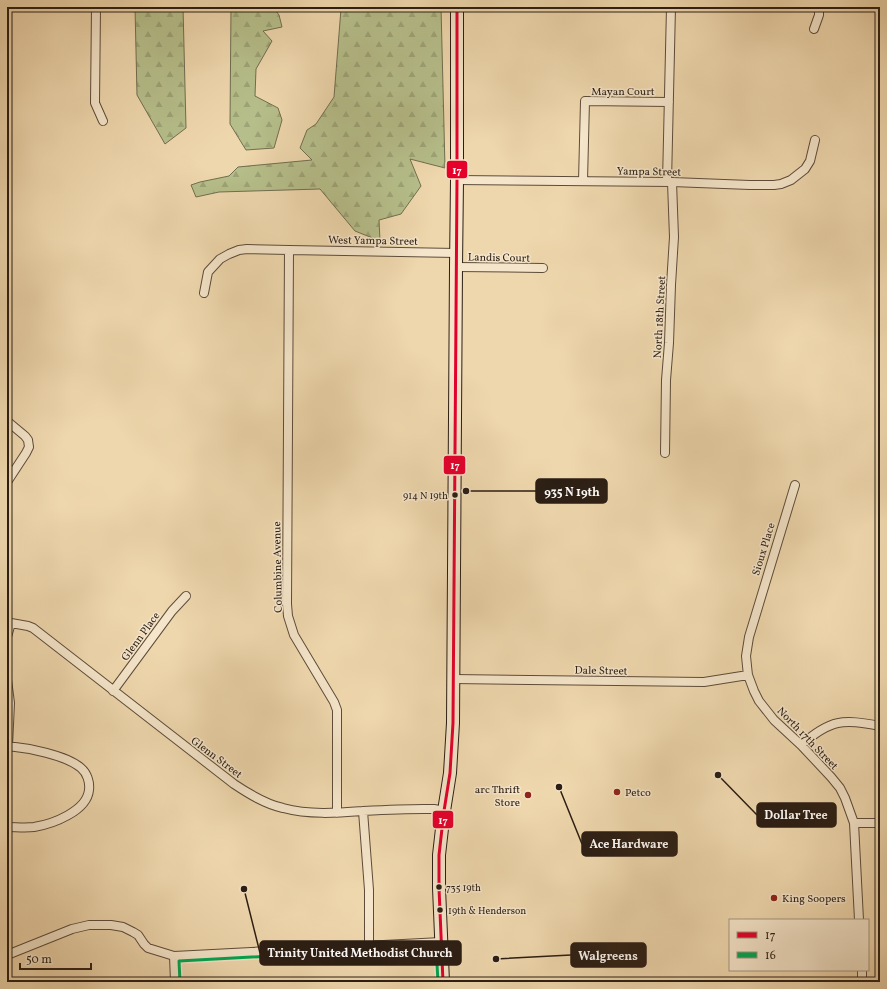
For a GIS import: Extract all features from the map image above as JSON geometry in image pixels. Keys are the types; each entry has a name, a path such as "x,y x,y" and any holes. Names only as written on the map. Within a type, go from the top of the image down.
{"street":[{"path":"96,7 95,103 103,121"},
{"path":"443,982 439,864 444,811 450,773 454,679 457,7"},
{"name":"North 18th Street","path":"665,453 666,380 674,237 670,182 669,102 671,7"},
{"path":"814,29 819,15 819,7"},
{"name":"Mayan Court","path":"583,181 585,101 669,102"},
{"name":"Yampa Street","path":"457,180 670,182 750,185 781,184 791,180 805,169 810,161 815,140"},
{"name":"West Yampa Street","path":"204,293 208,272 220,259 239,250 456,253"},
{"name":"Columbine Avenue","path":"289,250 286,589 288,616 294,634 334,702 337,710 337,813"},
{"name":"Landis Court","path":"456,267 542,268"},
{"path":"7,421 25,436 28,440 29,447 7,482"},
{"name":"Sioux Place","path":"753,620 795,485"},
{"name":"Glenn Place","path":"113,691 172,611 186,596"},
{"name":"North 17th Street","path":"753,620 747,646 746,661 748,675 759,701 774,720 801,744 840,788 854,823 859,919"},
{"path":"7,637 9,625"},
{"name":"Glenn Street","path":"9,625 28,626 33,628 234,784 256,798 282,808 303,812 337,813 424,809 444,811"},
{"name":"Dale Street","path":"454,679 704,682 748,675"},
{"path":"7,680 10,703 8,746 47,754 67,760 81,768 89,782 87,797 76,811 60,819 34,827 7,827"},
{"path":"801,744 824,728 840,722 858,722 880,726"},
{"path":"363,811 369,883 369,946"},
{"path":"854,823 880,823"},
{"path":"7,955 72,929 89,925 111,925 123,927 138,935 148,948 174,956 441,942"},
{"path":"174,956 175,982"},
{"path":"862,971 862,982"}],"green space":[{"path":"135,7 183,7 186,128 165,144 137,95"},
{"path":"231,7 273,7 279,15 282,27 263,31 272,41 256,69 255,96 278,108 282,120 274,148 246,150 230,124"},
{"path":"344,7 441,7 445,168 410,159 421,186 401,214 379,220 380,241 355,231 320,189 219,192 196,197 191,185 229,176 238,167 312,160 300,148 307,130 316,124 334,97 341,9"}],"transit line":[{"name":"17","path":"443,982 439,855 450,773 453,723 457,7"},
{"name":"16","path":"180,982 179,961 436,947 438,982"}],"place":[{"name":"935 N 19th","path":"466,491"},
{"name":"914 N 19th","path":"455,495"},
{"name":"Dollar Tree","path":"718,775"},
{"name":"Ace Hardware","path":"559,787"},
{"name":"Petco","path":"617,792"},
{"name":"arc Thrift Store","path":"528,795"},
{"name":"735 19th","path":"439,887"},
{"name":"Trinity United Methodist Church","path":"244,889"},
{"name":"King Soopers","path":"774,898"},
{"name":"19th & Henderson","path":"440,910"},
{"name":"Walgreens","path":"496,959"}]}
